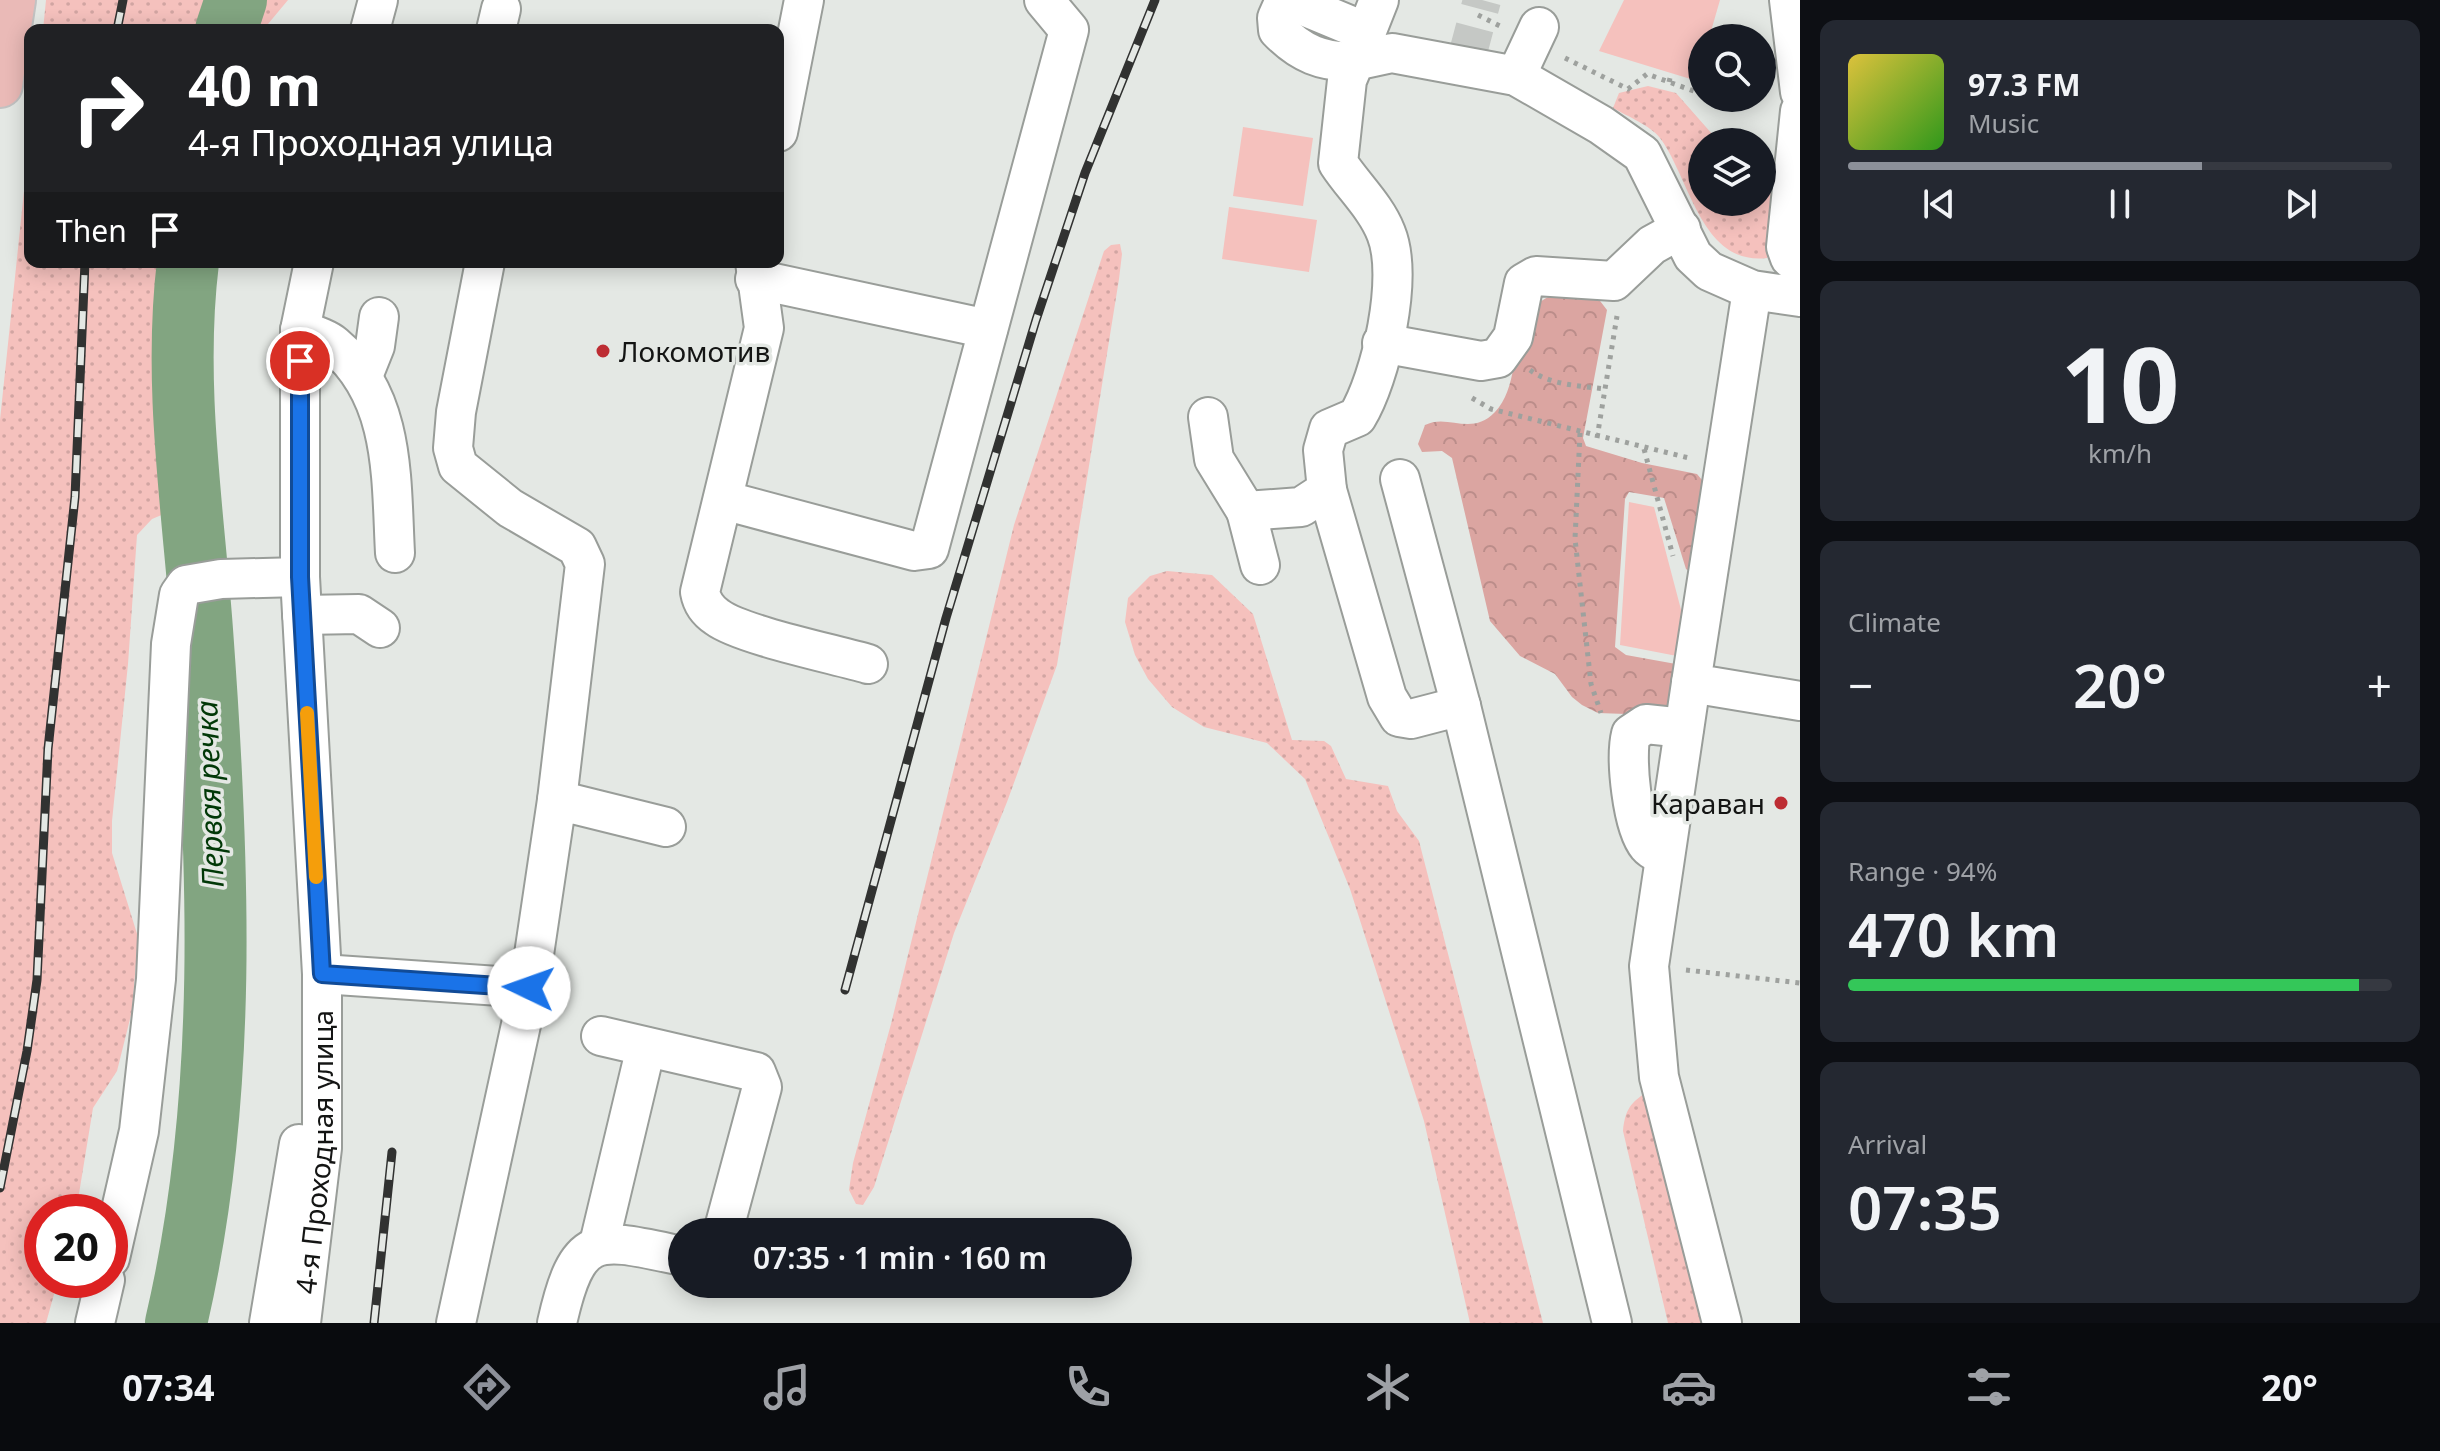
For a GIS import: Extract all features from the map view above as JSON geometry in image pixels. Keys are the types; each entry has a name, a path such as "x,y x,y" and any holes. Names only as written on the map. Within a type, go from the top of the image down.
{"main road":[{"path":"0,85 13,0"}],"street":[{"path":"372,24 378,0"},
{"path":"784,102 804,0"},
{"path":"723,500 914,551 929,549 1069,30 1044,0"},
{"path":"1287,0 1277,18 1278,30 1288,41 1321,60 1367,31"},
{"path":"1789,0 1800,92"},
{"path":"1516,76 1539,27"},
{"path":"1367,31 1392,53 1516,76 1601,125 1642,154 1693,256 1709,271 1752,290 1800,297"},
{"path":"1367,31 1347,80 1337,156 1341,168 1377,215 1392,249 1392,284 1382,343 1364,405 1357,417 1329,429 1325,439 1327,490 1392,709 1399,717 1411,719 1461,706"},
{"path":"1800,111 1786,247 1790,258 1800,266"},
{"path":"1382,343 1481,361 1498,358 1513,337 1524,283 1528,279 1536,276 1614,281 1652,245 1681,229"},
{"name":"4-я Проходная улица","path":"301,1323 322,1148 322,974 300,577 300,330 313,268"},
{"path":"456,1323 529,988 586,581 585,564 577,547 510,508 458,466 453,448 456,412 484,268"},
{"path":"868,664 742,628 719,619 701,601 700,592 764,328 755,270 988,329"},
{"path":"1722,1323 1659,1077 1649,966 1752,290"},
{"path":"363,376 375,346 379,317"},
{"path":"300,330 333,343 363,376 384,423 395,553"},
{"path":"1208,417 1214,459 1246,511 1260,565"},
{"path":"1400,479 1461,706 1612,1323"},
{"path":"1246,511 1301,507 1327,490"},
{"path":"123,1194 143,1101 156,979 171,644 179,595 204,582 300,577"},
{"path":"302,615 359,614 380,628"},
{"path":"1691,683 1800,701"},
{"path":"1664,856 1647,845 1641,833 1629,768 1631,734 1646,724 1684,728"},
{"path":"557,800 666,827"},
{"path":"322,974 529,988"},
{"path":"269,1323 299,1146 297,1030"},
{"path":"601,1036 756,1072 762,1087 727,1218"},
{"path":"599,1244 646,1047"},
{"path":"557,1323 567,1280 581,1255 599,1244 628,1244 668,1253"},
{"path":"95,1323 101,1298"}],"path":[{"path":"1647,74 1688,89"},
{"path":"1669,82 1671,74"},
{"path":"1597,438 1619,304"},
{"path":"1538,376 1605,389"},
{"path":"1466,395 1491,409 1597,438 1724,465"},
{"path":"1580,433 1575,539 1591,684 1596,707 1608,721 1631,734"},
{"path":"1644,449 1677,570"},
{"path":"1649,966 1800,983"}],"shaded area":[{"path":"46,0 288,0 268,24 44,24"},
{"path":"1624,0 1720,0 1713,24 1688,24 1688,78 1599,51"},
{"path":"1648,86 1676,93 1688,107 1688,112 1693,112 1707,128 1688,128 1688,191 1660,138 1645,125 1613,108 1619,93"},
{"path":"1243,127 1313,138 1303,206 1233,196"},
{"path":"1776,177 1779,177 1775,247 1767,258 1745,257 1727,248 1712,234 1700,216 1776,216"},
{"path":"24,191 24,268 203,268 196,303 201,483 195,501 152,519 137,535 112,821 112,853 138,937 132,1011 117,1071 93,1108 79,1194 24,1194 24,1298 53,1298 46,1323 0,1323 0,420"},
{"path":"1229,207 1317,220 1309,272 1222,259"},
{"path":"1120,244 1119,279 1057,665 1007,802 954,933 874,1187 863,1205 856,1204 849,1190 853,1163 891,1024 1014,525 1104,251 1111,245"},
{"path":"1629,502 1654,507 1684,621 1677,656 1620,645"},
{"path":"1167,571 1212,575 1253,614 1292,740 1324,741 1331,746 1346,779 1388,786 1397,811 1419,841 1543,1323 1470,1323 1424,1121 1350,889 1305,779 1267,743 1204,727 1172,707 1148,679 1135,655 1125,622 1128,598 1150,576"},
{"path":"1644,1094 1707,1323 1668,1323 1623,1131 1629,1109"}],"green space":[{"path":"1559,293 1597,297 1607,310 1583,438 1586,446 1642,463 1697,474 1707,486 1690,572 1686,569 1664,498 1629,492 1625,499 1615,647 1626,655 1676,664 1679,708 1626,714 1598,713 1572,697 1555,674 1520,656 1490,621 1452,458 1442,451 1422,452 1418,444 1425,425 1442,421 1477,423 1495,412 1505,398 1529,313 1541,301"}],"waterway":[{"name":"Первая речка","path":"228,24 236,0"},
{"name":"Первая речка","path":"176,1323 193,1238 205,1152 215,978 213,804 183,400 187,268"}],"tunnel":[{"path":"1465,64 1482,0"}],"railway":[{"path":"118,24 123,0"},
{"path":"845,990 946,618 1036,320 1085,173 1155,0"},
{"path":"0,1188 27,1051 37,980 48,749 75,497 85,268"},
{"path":"374,1323 392,1152"}],"slow traffic":[{"path":"307,713 316,877"}],"place":[{"name":"Локомотив","path":"603,351"},
{"name":"Караван","path":"1781,803"}],"route":[{"path":"300,361 300,577 322,974 529,988"}]}
